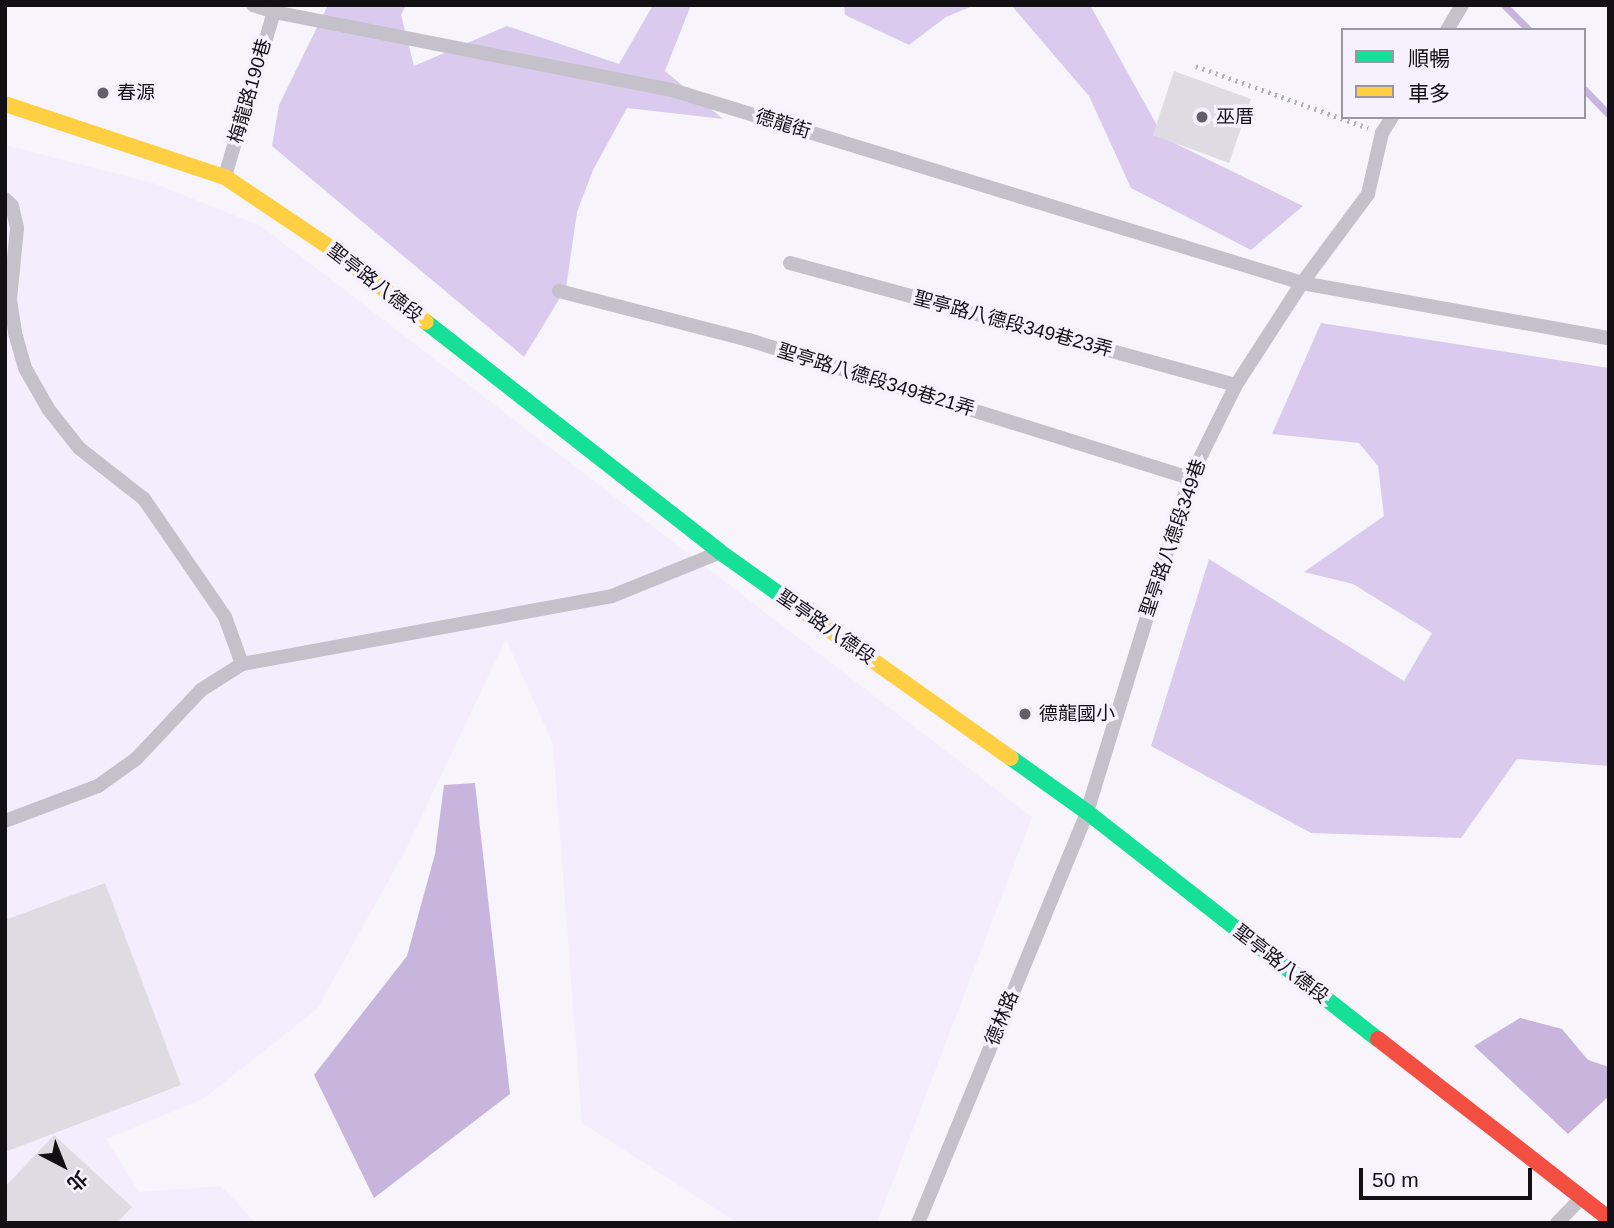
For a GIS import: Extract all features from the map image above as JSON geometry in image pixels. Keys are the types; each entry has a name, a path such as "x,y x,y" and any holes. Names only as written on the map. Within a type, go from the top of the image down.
{"street":[{"name":"聖亭路八德段","path":"5,104 225,177 335,251 720,552 1087,812 1609,1219"}],"lane":[{"name":"德龍街","path":"253,5 672,90 1302,282 1609,338"},
{"path":"1448,28 1461,7"},
{"name":"梅龍路190巷","path":"225,177 276,9"},
{"name":"聖亭路八德段349巷","path":"1087,812 1190,478 1236,385 1302,282 1368,194 1382,133 1391,119"},
{"path":"5,199 12,206 17,228 10,300 15,333 25,368 48,410 79,448 144,499 225,617 242,664"},
{"name":"聖亭路八德段349巷23弄","path":"790,263 1236,385"},
{"name":"聖亭路八德段349巷21弄","path":"559,291 749,340 1190,478"},
{"path":"5,821 98,786 136,759 201,691 242,664 612,596 720,552"},
{"name":"德林路","path":"918,1223 1087,812"},
{"path":"1557,1223 1581,1198"}],"path":[{"path":"1196,66 1341,118"},
{"path":"1343,119 1382,133"}],"shaded area":[{"path":"328,5 406,5 401,15 414,66 507,26 619,64 653,5 691,5 665,71 723,119 627,108 593,170 577,212 566,288 524,357 272,146 279,105"},
{"path":"844,5 975,5 946,17 909,45 845,15"},
{"path":"1011,5 1090,5 1164,138 1303,206 1251,250 1131,188 1089,96"},
{"path":"5,145 153,183 261,226 1032,817 877,1223 738,1223 582,1123 553,744 506,639 406,849 317,1009 203,1099 106,1139 139,1192 221,1186 256,1223 5,1223"},
{"path":"1321,323 1609,368 1609,766 1517,759 1461,838 1311,833 1151,746 1209,559 1404,681 1432,633 1353,584 1304,572 1384,516 1378,466 1359,443 1272,434"},
{"path":"475,783 510,1094 374,1198 314,1075 407,956 435,854 444,785"},
{"path":"1520,1018 1562,1029 1588,1060 1609,1067 1609,1096 1568,1134 1474,1046"}],"building":[{"name":"巫厝","path":"1174,71 1251,99 1229,163 1153,135"},
{"path":"105,883 181,1085 5,1152 5,920"},
{"path":"54,1135 132,1207 117,1223 5,1223 5,1187"}],"waterway":[{"path":"1504,5 1527,28"},
{"path":"1586,91 1609,115"}],"traffic: fast":[{"path":"426,322 720,552 796,606"},
{"path":"1011,758 1087,812 1378,1039"}],"traffic: slow":[{"path":"5,104 225,177 335,251 426,322"},
{"path":"796,606 1011,758"}],"traffic: jam":[{"path":"1378,1039 1609,1219"}],"place":[{"name":"春源","path":"103,93"},
{"name":"巫厝","path":"1202,117"},
{"name":"德龍國小","path":"1025,714"}]}
